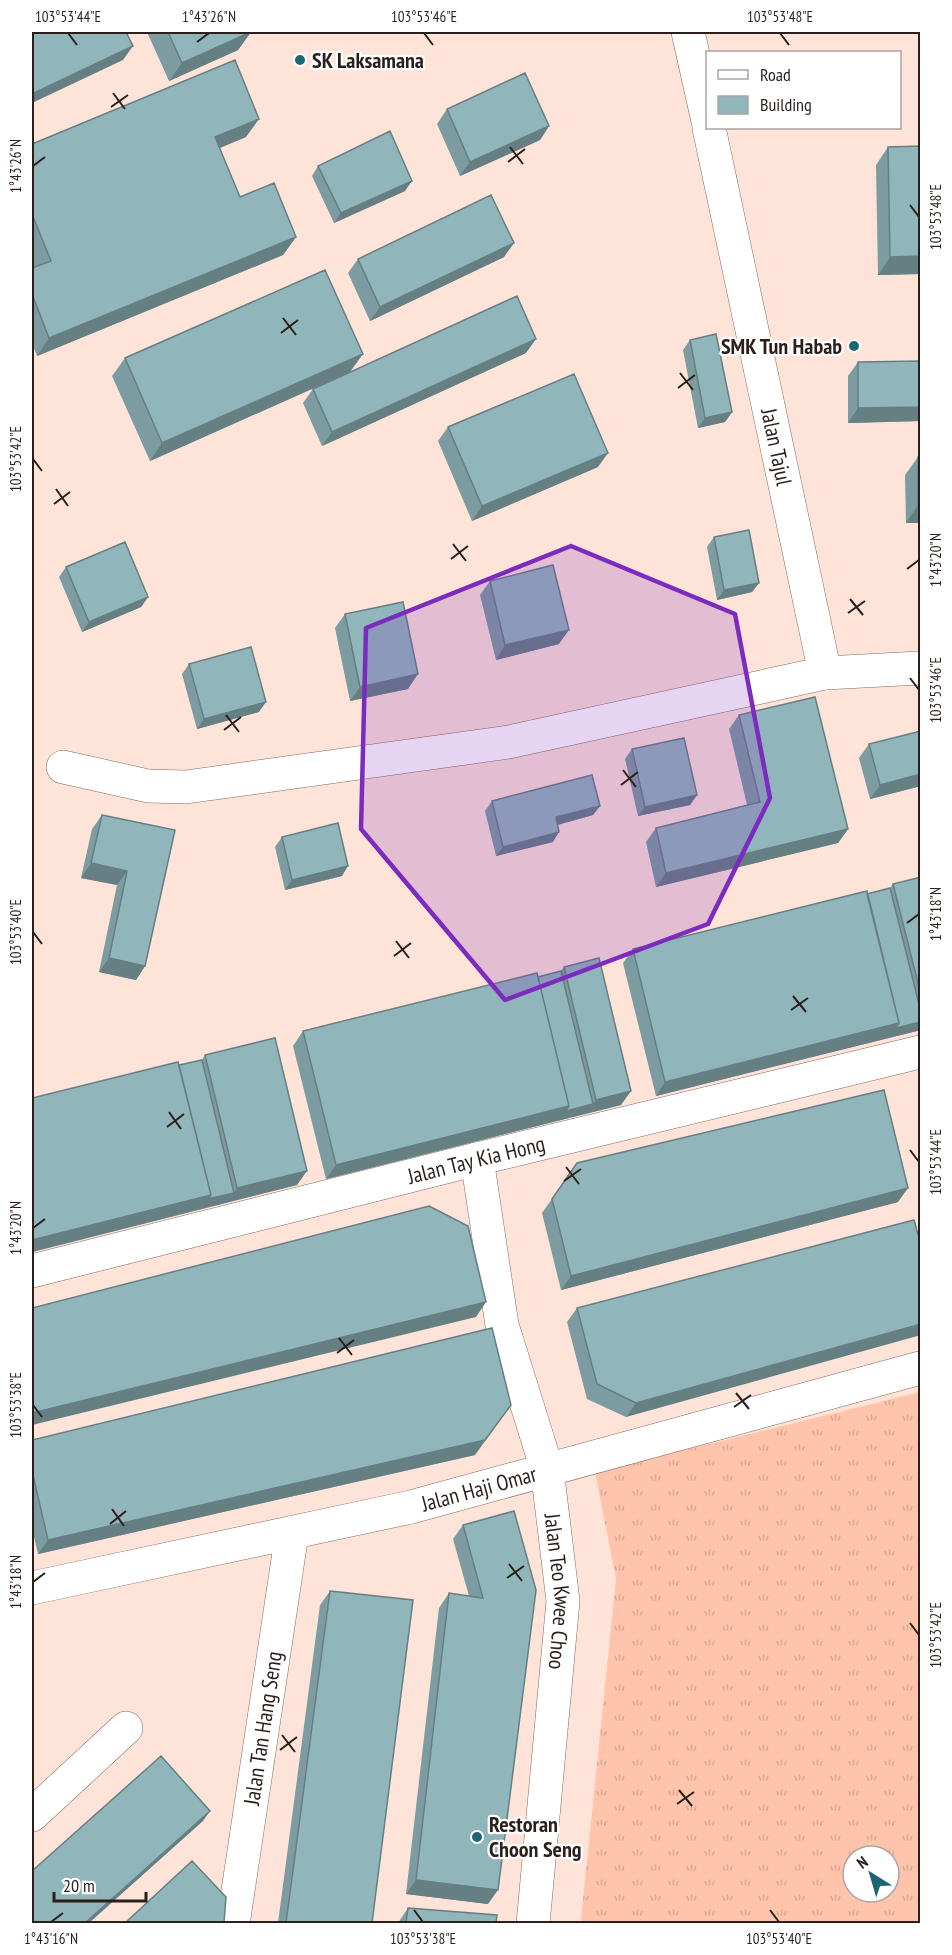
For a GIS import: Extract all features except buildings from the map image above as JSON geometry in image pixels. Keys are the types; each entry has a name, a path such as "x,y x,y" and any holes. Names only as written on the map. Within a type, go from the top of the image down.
{"street":[{"path":"688,32 706,112"},
{"name":"Jalan Tajul","path":"709,129 825,673"},
{"path":"63,767 148,786 186,787 509,742 825,673 921,668"},
{"name":"Jalan Tay Kia Hong","path":"32,1271 477,1159 921,1052"},
{"name":"Jalan Teo Kwee Choo","path":"477,1159 502,1324 547,1469 562,1601 533,1923"},
{"name":"Jalan Haji Omar","path":"32,1588 411,1507 921,1368"},
{"name":"Jalan Tan Hang Seng","path":"233,1923 292,1533"},
{"path":"32,1815 126,1728"}],"highlighted area":[{"path":"571,546 735,614 770,798 708,924 505,1000 361,829 366,628"}],"green space":[{"path":"920,1392 920,1923 586,1924 581,1920 616,1579 595,1472"}],"place":[{"name":"SK Laksamana","path":"300,60"},
{"name":"SMK Tun Habab","path":"854,346"},
{"name":"Restoran Choon Seng","path":"477,1837"}]}
